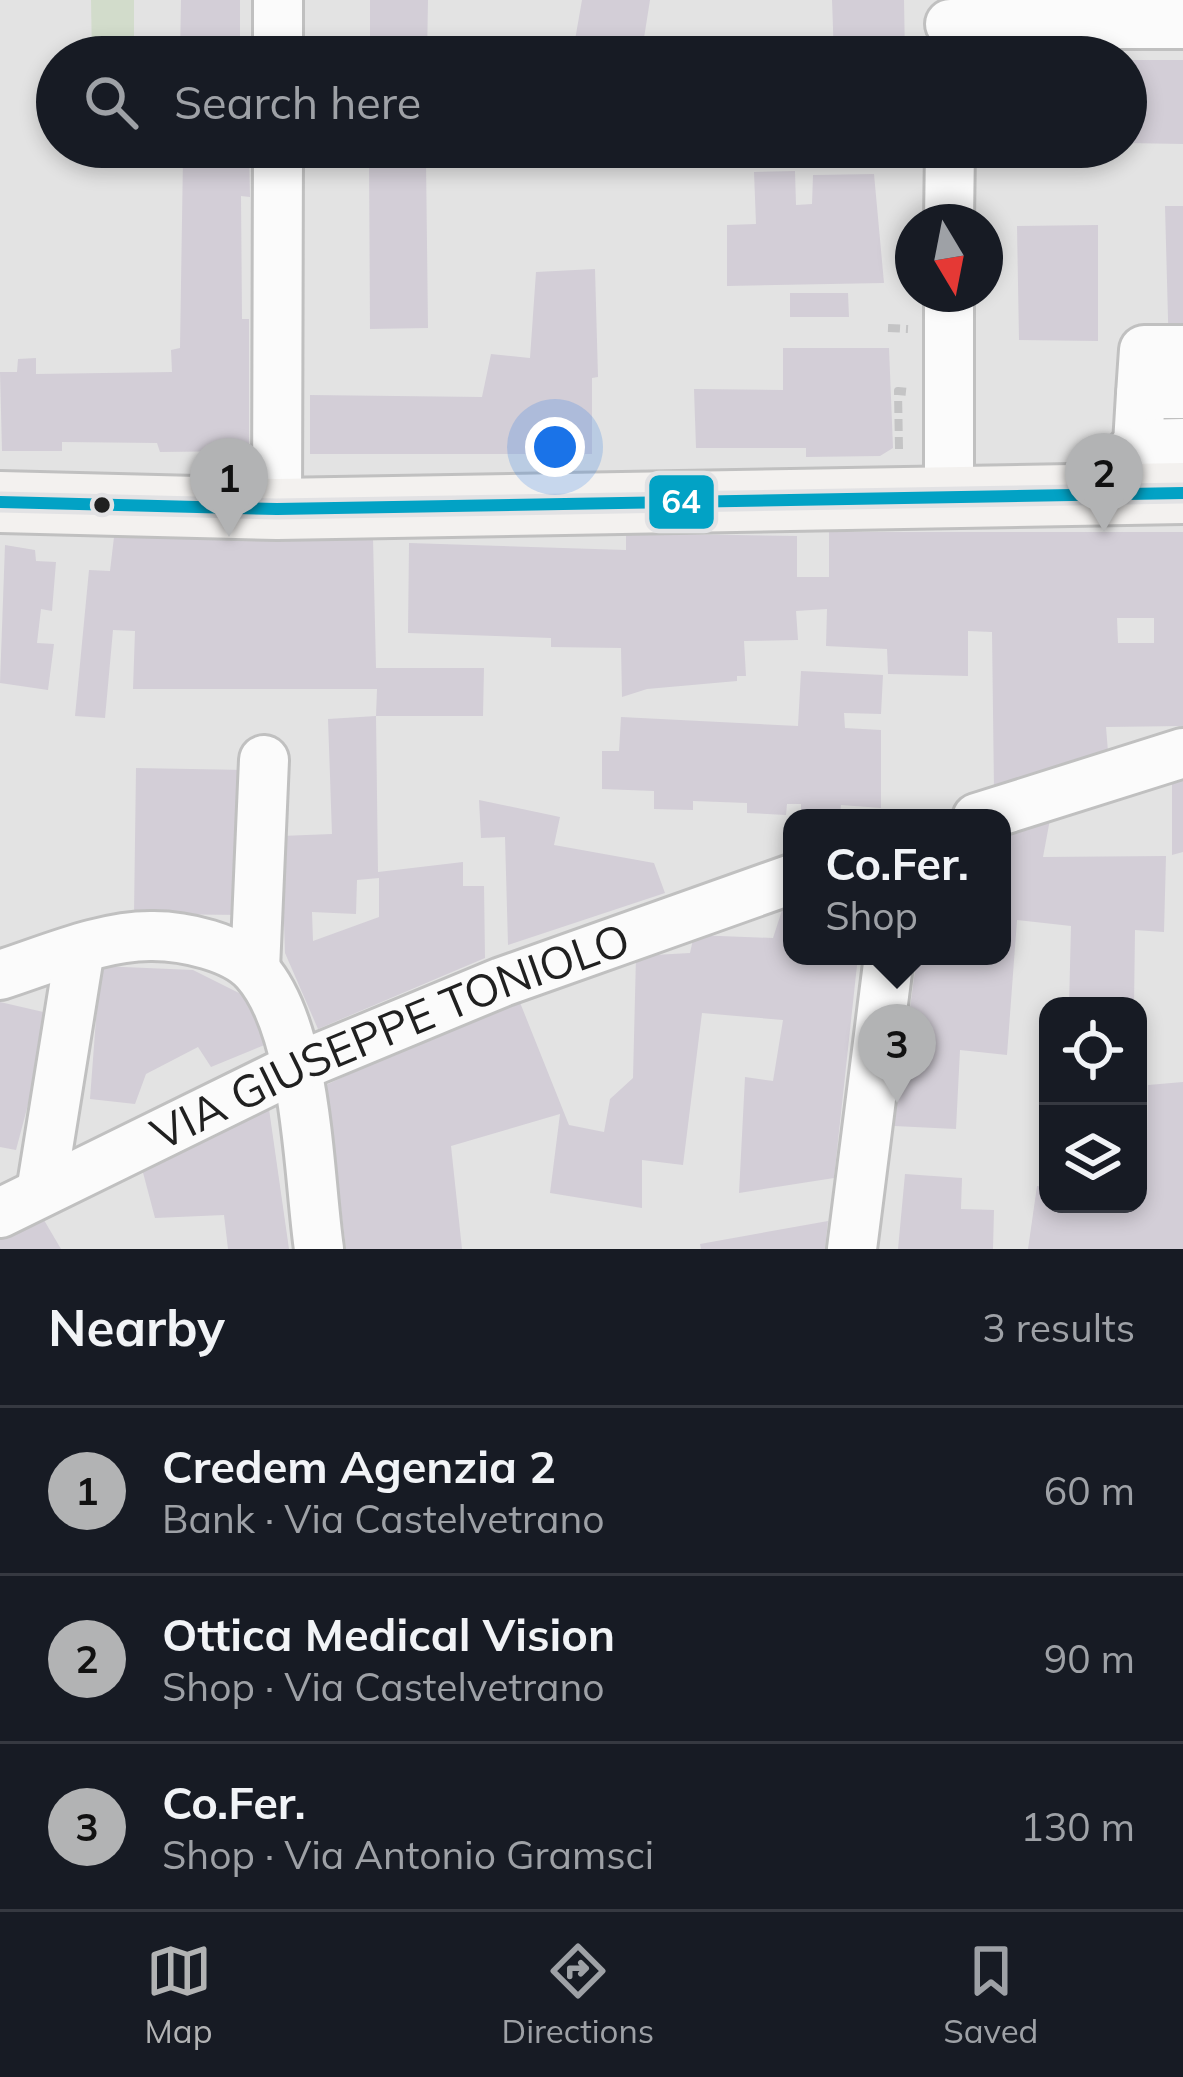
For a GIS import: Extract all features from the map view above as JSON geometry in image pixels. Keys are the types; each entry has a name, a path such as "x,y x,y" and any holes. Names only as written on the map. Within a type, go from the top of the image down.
{"main road":[{"path":"0,502 277,508 1183,493"}],"street":[{"path":"278,0 278,36"},
{"path":"950,27 1183,24"},
{"path":"277,508 278,168"},
{"path":"950,168 950,204"},
{"path":"949,499 950,312"},
{"path":"1087,494 1160,443 1162,394 1144,350 1183,350"},
{"path":"1006,809 1183,753"},
{"path":"255,969 264,760"},
{"name":"VIA GIUSEPPE TONIOLO","path":"20,1202 295,1068 502,982 783,882"},
{"path":"0,975 80,950 152,935 210,945 255,969 285,1020 319,1249"},
{"path":"20,1202 80,950"},
{"path":"852,1249 888,965"}],"path":[{"path":"888,328 910,329"},
{"path":"898,391 899,450"}],"green space":[{"path":"91,0 134,0 134,36 92,36"}],"building":[{"path":"181,0 240,0 240,36 180,36"},
{"path":"370,0 428,0 427,36 370,36"},
{"path":"582,0 650,0 644,36 576,36"},
{"path":"832,0 904,0 905,36 833,36"},
{"path":"1147,60 1183,60 1183,144 1147,143"},
{"path":"183,168 249,168 250,197 241,196 242,319 249,319 249,451 160,452 157,443 62,442 62,451 2,451 0,372 17,372 18,359 36,358 36,374 172,372 171,350 180,348"},
{"path":"369,168 426,168 428,328 370,329"},
{"path":"795,171 796,205 812,204 813,175 874,174 884,283 727,286 727,225 756,224 754,172"},
{"path":"1165,206 1183,206 1183,431 1171,431"},
{"path":"1098,225 1098,341 1019,340 1017,226"},
{"path":"595,269 598,377 592,378 592,454 310,454 310,395 482,397 491,354 530,358 536,272"},
{"path":"790,293 848,293 849,317 790,317"},
{"path":"783,348 889,348 893,448 880,456 806,457 806,448 696,448 694,389 783,390"},
{"path":"829,532 1183,532 1183,726 1106,727 1108,752 994,790 992,632 968,631 968,676 888,674 887,649 826,646 827,609 796,611 798,640 744,641 746,676 737,676 737,681 647,689 622,697 621,648 551,647 551,638 408,633 409,543 626,550 626,533 797,536 797,577 829,577","holes":["1117,618 1154,618 1154,643 1118,643"]},
{"path":"114,537 373,538 376,668 484,668 483,716 376,716 377,689 133,689 135,631 113,630 105,718 75,716 89,570 110,571"},
{"path":"5,545 35,550 36,561 56,562 52,611 41,609 37,643 54,644 48,690 0,683"},
{"path":"801,671 883,675 881,714 844,713 845,728 881,730 881,808 801,809 801,804 787,804 783,815 747,813 747,803 693,801 693,810 654,809 654,791 602,789 602,751 619,751 621,717 798,726"},
{"path":"376,716 378,872 463,862 463,886 484,886 485,958 318,1029 285,953 281,836 332,834 328,719","holes":["379,878 379,917 313,941 312,912 356,914 357,880"]},
{"path":"136,768 247,770 248,915 134,914"},
{"path":"1183,780 1183,852 1172,855 1172,784"},
{"path":"479,800 560,817 554,845 654,863 665,893 508,945 505,837 481,838"},
{"path":"1051,814 1043,857 1166,856 1164,932 1135,930 1134,997 1069,997 1071,926 1017,920 1007,1055 960,1050 956,1129 894,1126 916,965 1011,965 1011,827"},
{"path":"783,907 783,965 857,965 834,1178 739,1193 745,1077 773,1081 783,1020 702,1013 683,1165 642,1160 642,1208 550,1193 560,1114 451,1146 462,1249 346,1249 326,1085 517,995 569,1125 604,1132 610,1099 633,1078 636,956 690,953 694,935 773,938"},
{"path":"100,966 193,970 249,998 267,1044 211,1067 198,1047 146,1074 135,1104 90,1099"},
{"path":"0,1002 52,1014 16,1150 0,1147"},
{"path":"1183,1082 1183,1249 1028,1249 1037,1186 1039,1213 1147,1213 1148,1085"},
{"path":"269,1109 289,1249 228,1249 224,1215 155,1218 141,1165"},
{"path":"905,1174 962,1178 961,1209 994,1210 993,1249 898,1249"},
{"path":"41,1215 61,1249 0,1249 0,1237"},
{"path":"828,1221 825,1249 701,1249 700,1244"}],"transit line":[{"name":"64","path":"0,502 277,509 1183,493"}],"place":[{"name":"Ottica Medical Vision","path":"1104,532"},
{"name":"Credem Agenzia 2","path":"229,537"},
{"name":"Co.Fer.","path":"897,1103"}]}
